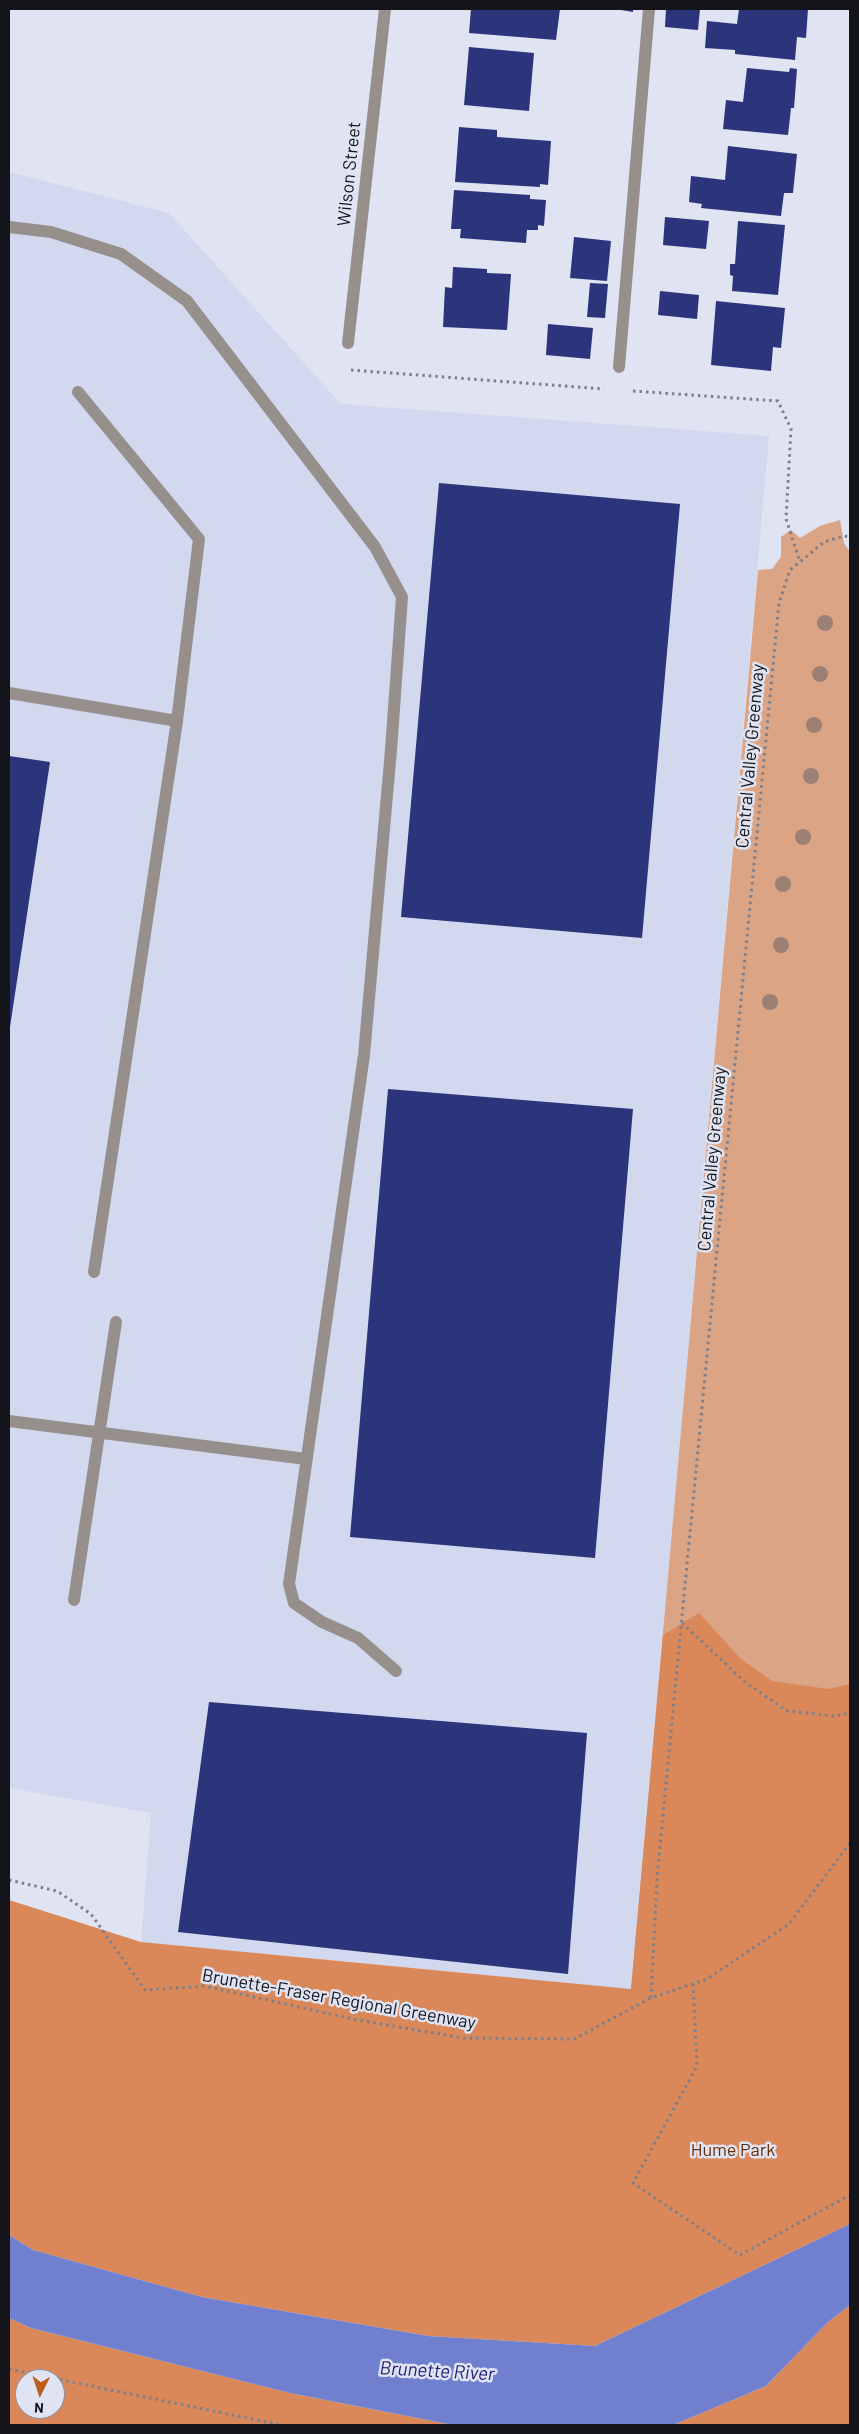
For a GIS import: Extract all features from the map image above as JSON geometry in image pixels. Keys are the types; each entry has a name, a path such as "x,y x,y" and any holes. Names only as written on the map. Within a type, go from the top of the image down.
{"street":[{"name":"Wilson Street","path":"348,343 385,9"},
{"path":"619,367 649,9"},
{"path":"9,227 51,232 121,254 187,301 375,547 402,597 391,750 364,1055 289,1584 294,1603 322,1622 358,1638 396,1671"},
{"path":"78,392 199,539 176,721 94,1272"},
{"path":"9,694 176,721"},
{"path":"74,1600 116,1322"},
{"path":"9,1421 306,1459"}],"path":[{"path":"348,343 346,370 608,389"},
{"path":"628,390 778,401 791,429 786,519 800,562"},
{"name":"Central Valley Greenway","path":"651,1998 657,1878 779,603 790,570 824,542 844,536 850,537"},
{"path":"682,1622 745,1682 787,1711 835,1716 850,1713"},
{"name":"Brunette-Fraser Regional Greenway","path":"9,1880 56,1891 91,1914 145,1990 205,1986 352,2019 463,2038 574,2038 651,1998 707,1979 789,1924 850,1842"},
{"path":"694,1984 697,2066 633,2183 740,2255 850,2195"},
{"path":"9,2369 281,2425"}],"shaded area":[{"path":"9,172 169,213 341,404 769,436 631,1989 141,1942 151,1813 9,1788"},
{"name":"Hume Park","path":"840,520 844,543 850,552 850,2224 631,1989 758,570 772,569 781,557 781,537 791,530 800,538 820,526"}],"green space":[{"path":"699,1613 741,1659 772,1681 828,1689 850,1684 850,2224 595,2346 428,2336 202,2297 33,2250 9,2235 9,1900 141,1942 631,1989 663,1635"},
{"path":"850,2305 850,2425 673,2425 766,2386 828,2322"},
{"path":"9,2318 31,2328 290,2393 453,2425 9,2425"}],"water":[{"name":"Brunette River","path":"850,2224 850,2305 828,2322 766,2386 673,2425 453,2425 290,2393 31,2328 9,2318 9,2235 33,2250 202,2297 428,2336 595,2346"}],"building":[{"path":"471,9 560,9 556,40 469,33"},
{"path":"615,9 633,9 633,12"},
{"path":"666,9 700,9 698,30 665,27"},
{"path":"739,9 808,9 806,38 797,37 795,60 735,54 735,50 705,48 707,21 737,24"},
{"path":"469,47 534,53 529,111 464,105"},
{"path":"747,68 789,72 790,68 797,69 794,108 791,108 788,135 723,129 726,100 743,102"},
{"path":"459,127 497,130 497,137 551,141 548,185 540,184 540,187 455,182"},
{"path":"728,146 797,154 793,193 784,193 781,216 701,208 702,204 689,202 691,176 725,180"},
{"path":"454,190 530,195 530,199 546,200 544,226 538,225 538,230 527,230 526,243 460,238 461,229 451,229"},
{"path":"665,217 709,221 706,249 663,245"},
{"path":"738,221 785,225 778,295 732,291 733,276 730,275 730,264 735,264"},
{"path":"574,237 611,241 607,281 570,278"},
{"path":"453,267 487,269 487,273 511,274 507,330 443,327 445,287 452,288"},
{"path":"590,283 608,284 605,318 587,317"},
{"path":"660,291 699,295 697,319 658,315"},
{"path":"716,301 785,308 781,348 773,347 771,371 711,365"},
{"path":"548,324 593,328 590,359 546,355"},
{"path":"439,483 680,504 642,938 401,917"},
{"path":"9,756 50,762 10,1027 9,1027"},
{"path":"388,1089 633,1109 595,1558 350,1537"},
{"path":"209,1702 587,1733 568,1974 178,1932"}]}
